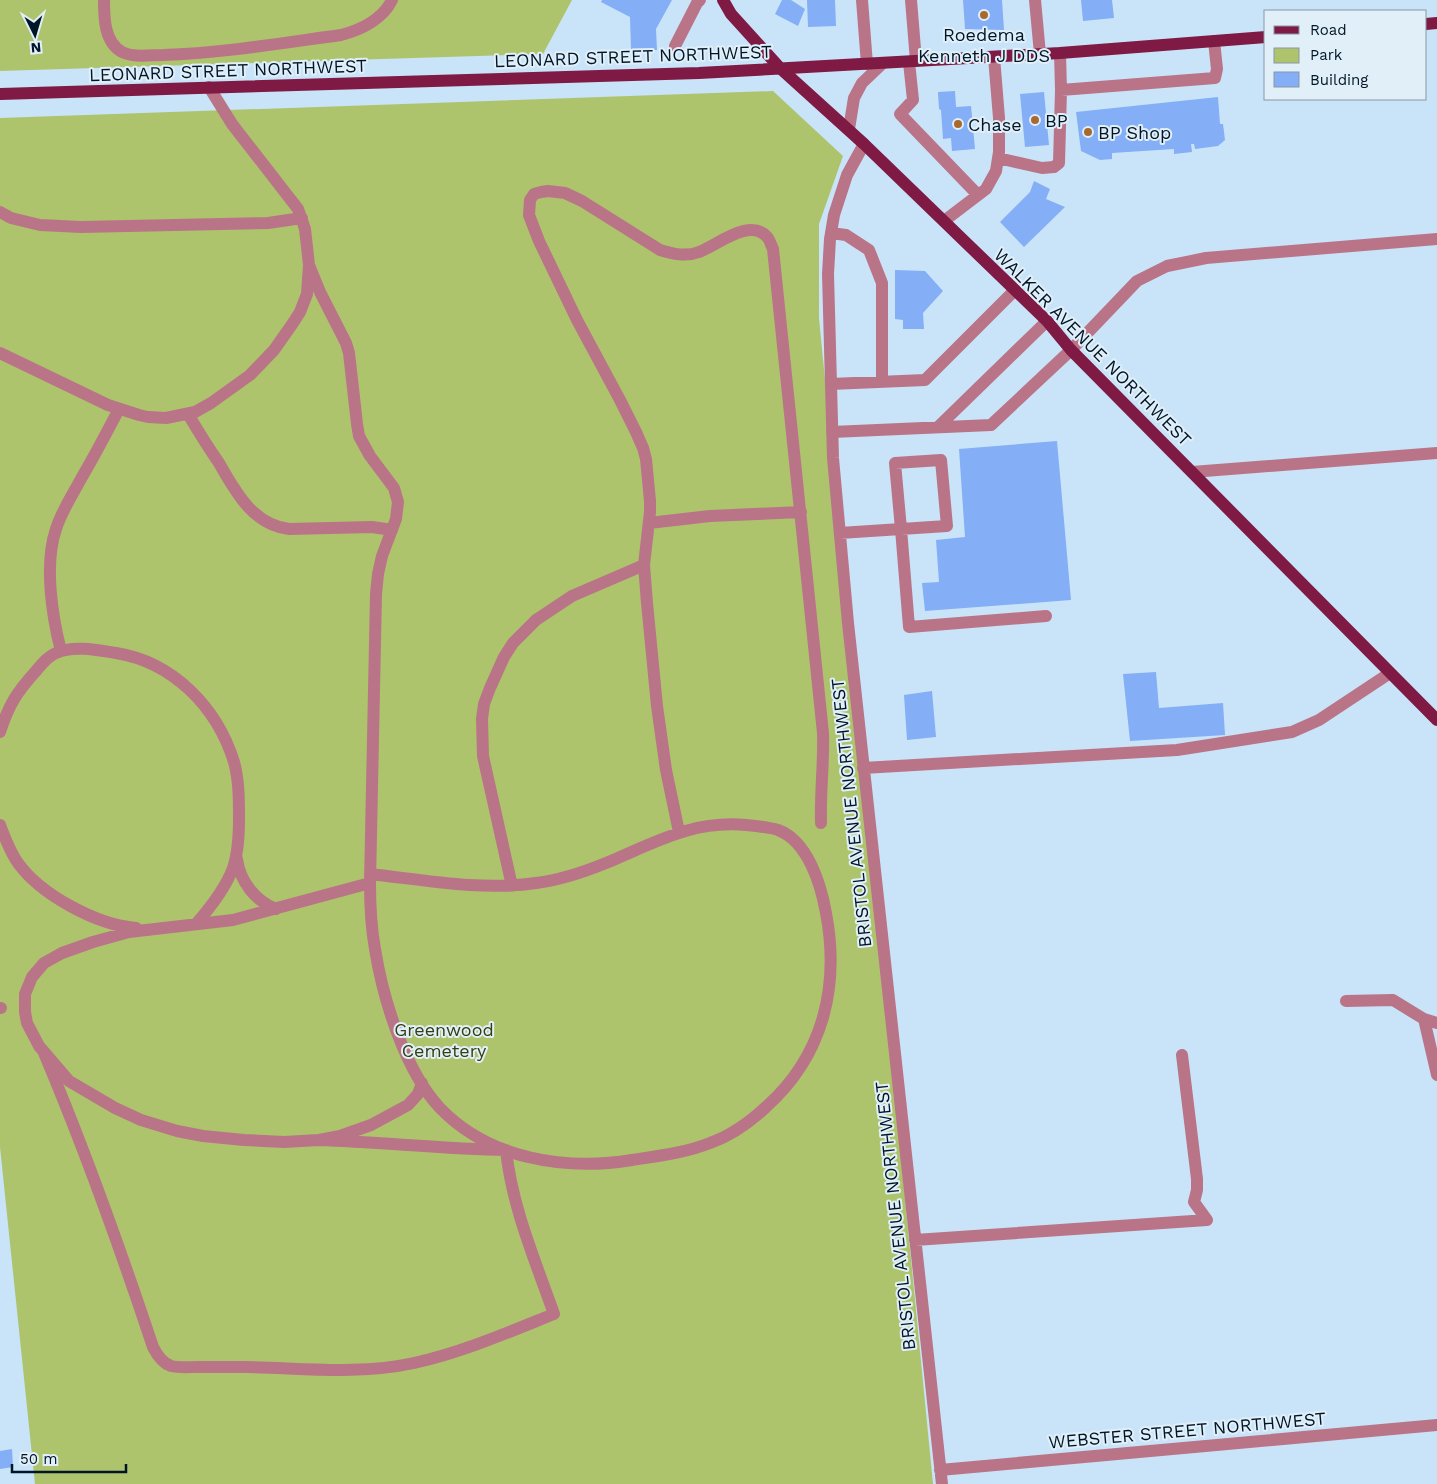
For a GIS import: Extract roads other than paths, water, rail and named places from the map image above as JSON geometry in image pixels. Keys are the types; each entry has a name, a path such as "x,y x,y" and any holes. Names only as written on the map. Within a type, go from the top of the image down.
{"main road":[{"name":"WALKER AVENUE NORTHWEST","path":"724,0 731,14 780,68 849,129 1047,321 1071,350 1437,720"},
{"name":"LEONARD STREET NORTHWEST","path":"0,94 689,74 1060,53 1264,37"}],"street":[{"path":"104,0 107,34 116,48 122,52 140,56 216,51 341,36 354,32 374,20 381,15 392,0"},
{"path":"675,46 700,0"},
{"path":"862,0 867,64"},
{"path":"911,0 913,100 900,114 978,195"},
{"path":"1036,0 1040,54"},
{"path":"1061,90 1215,78 1217,69 1214,41"},
{"path":"998,158 1042,168 1054,167 1060,163 1060,53"},
{"path":"944,221 986,189 996,171 999,118 994,57"},
{"path":"849,129 854,98 862,83 883,63"},
{"path":"0,353 68,387 119,409 158,418 188,414 211,403 250,375 274,350 293,324 304,303 308,285 309,265 305,229 295,204 232,124 209,87"},
{"name":"BRISTOL AVENUE NORTHWEST","path":"864,144 847,175 834,214 831,233 828,274 833,458 863,768 942,1484"},
{"path":"679,832 666,770 657,706 644,565 650,512 646,460 643,448 620,400 577,320 539,241 529,215 530,200 534,194 548,191 565,193 582,201 660,250 670,253 686,254 701,252 727,237 742,232 762,233 768,238 773,249 823,733 824,756 820,804 821,822"},
{"path":"0,212 11,218 31,224 74,227 268,223 302,218"},
{"path":"831,233 846,235 870,250 882,283 882,382"},
{"path":"832,432 991,425 1071,350 1137,281 1167,266 1206,258 1437,239"},
{"path":"309,265 349,352 360,436 367,450 394,488 398,502 392,530 382,556 376,594 370,878 375,950 387,1000 406,1053 422,1083 439,1106 461,1125 484,1140 506,1150 532,1158 570,1163 618,1162 690,1150 714,1142 749,1122 774,1100 794,1078 811,1051 824,1014 831,981 828,926 816,876 805,853 789,835 779,830 730,823 679,832 567,877 535,884 512,886 476,885 370,878 276,909 234,920 159,928 110,936 74,948 52,958 37,970 25,994 25,1012 30,1030 44,1053 62,1094 119,1243 153,1347 161,1359 171,1366 329,1370 359,1370 395,1366 430,1359 466,1348 554,1314 512,1191 506,1150"},
{"path":"831,384 925,380 1015,290"},
{"path":"938,427 1047,321"},
{"path":"61,651 55,624 51,589 51,562 55,530 68,501 119,409"},
{"path":"188,414 239,496 251,510 267,522 289,529 372,527 392,530"},
{"path":"1192,472 1437,453"},
{"path":"840,533 901,530 947,526 941,460 895,463 901,530 909,627 1046,616"},
{"path":"649,523 710,516 801,512"},
{"path":"512,886 482,748 482,718 484,704 490,688 512,643 536,620 572,596 644,565"},
{"path":"0,732 9,708 17,694 51,655 61,651 74,649 100,650 143,659 168,672 198,698 224,736 234,763 238,783 239,810 236,855 239,872 248,887 265,904 276,909"},
{"path":"863,768 1177,750 1292,732 1319,720 1390,673"},
{"path":"0,825 8,845 18,862 32,879 58,898 93,916 118,925 134,928 159,928"},
{"path":"196,924 207,911 228,878 236,855"},
{"path":"1346,1002 1393,1000 1424,1019 1437,1023"},
{"path":"1424,1019 1437,1075"},
{"path":"44,1053 69,1081 115,1108 177,1131 217,1138 284,1142 319,1140 506,1150"},
{"path":"915,1240 1207,1220 1194,1202 1197,1179 1182,1055"},
{"path":"319,1140 350,1133 386,1118 413,1101 422,1083"},
{"name":"WEBSTER STREET NORTHWEST","path":"940,1470 1437,1425"}],"place":[{"name":"Roedema Kenneth J DDS","path":"984,15"},
{"name":"BP","path":"1035,120"},
{"name":"Chase","path":"958,124"},
{"name":"BP Shop","path":"1088,132"}],"park label":[{"name":"Greenwood Cemetery","path":"444,1039"}]}
